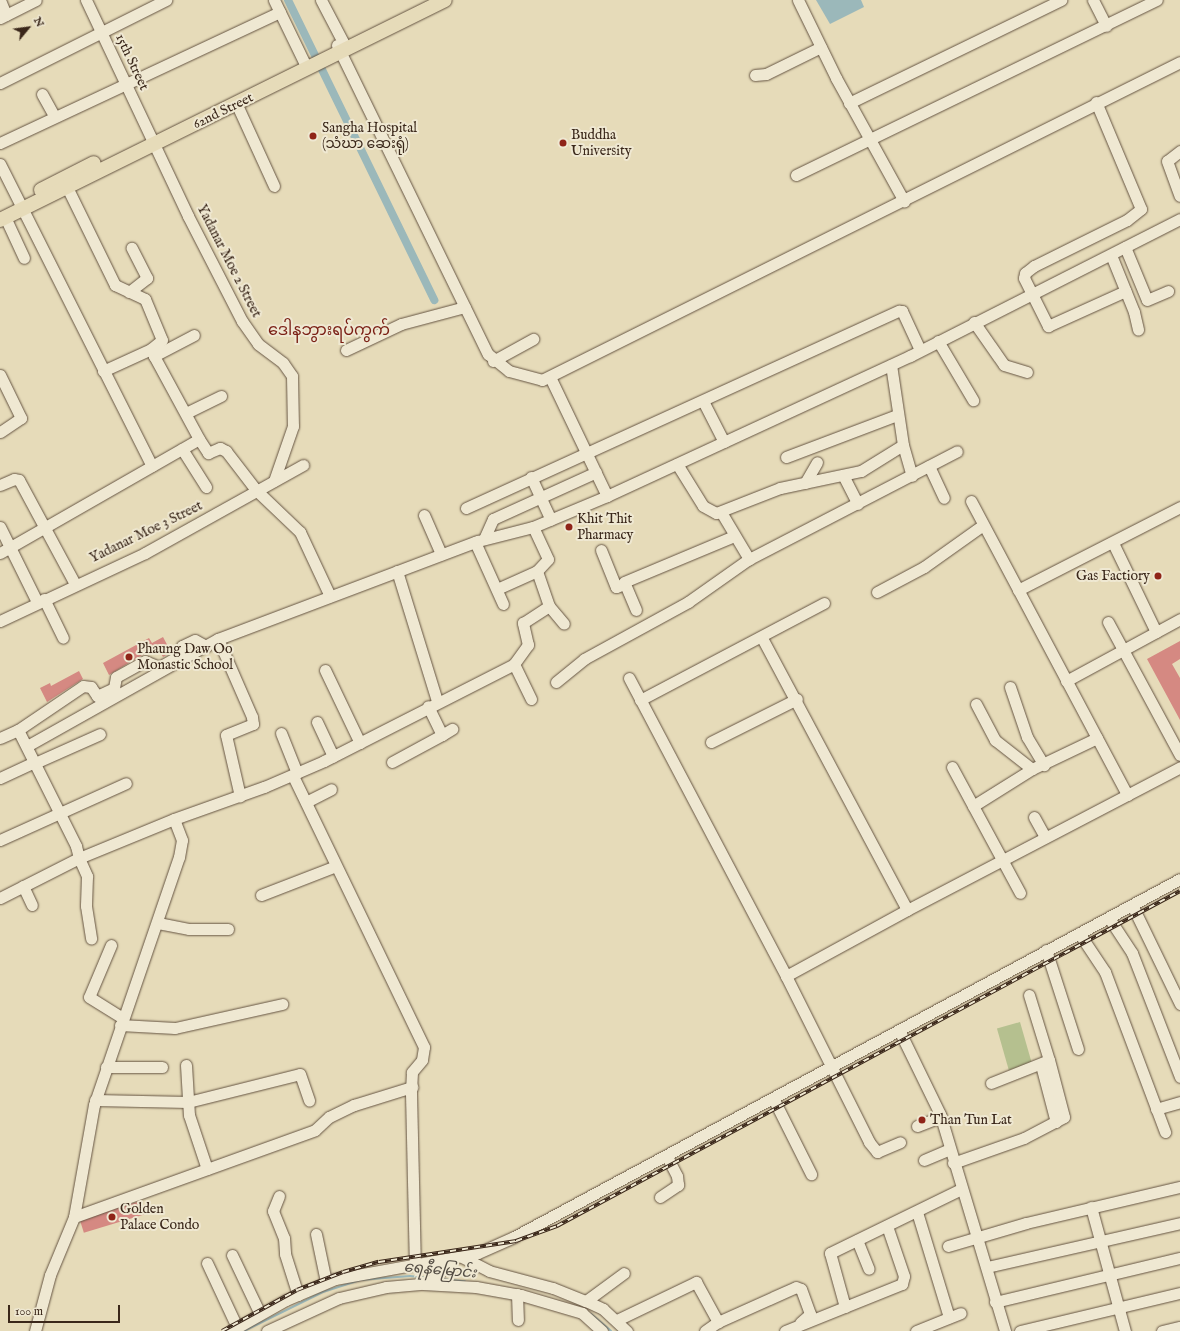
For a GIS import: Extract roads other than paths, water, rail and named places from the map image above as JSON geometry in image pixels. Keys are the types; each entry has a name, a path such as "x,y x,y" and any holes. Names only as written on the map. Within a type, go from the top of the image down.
{"main road":[{"name":"62nd Street","path":"337,49 427,0"},
{"name":"62nd Street","path":"2,215 19,205 309,62 445,0"},
{"name":"62nd Street","path":"153,140 237,105 309,62"}],"street":[{"path":"0,0 3,16 36,0"},
{"name":"15th Street","path":"86,0 153,140"},
{"path":"0,83 166,0"},
{"path":"274,0 309,62"},
{"path":"321,0 337,49 493,361 502,368 529,378 550,377 904,201 1096,102 1180,62"},
{"path":"798,0 849,103 904,201"},
{"path":"849,103 1061,0"},
{"path":"1093,0 1106,26"},
{"path":"796,175 1157,0"},
{"path":"0,143 54,116 280,12"},
{"path":"755,75 766,74 821,47"},
{"path":"42,94 54,116"},
{"path":"1096,102 1140,206 1139,212 1028,270 1024,278 1030,293 1048,326 1126,291"},
{"path":"237,105 274,186"},
{"name":"Yadanar Moe 2 Street","path":"153,140 248,331 258,344 287,367 292,376 293,426 274,481"},
{"path":"1180,151 1167,161 1180,196"},
{"path":"0,164 19,205 152,466"},
{"path":"65,183 115,285 145,299 161,336 159,344 153,353"},
{"path":"2,215 24,258"},
{"path":"27,746 218,639 480,540 533,527 607,496 891,365 1030,293 1111,255 1180,219"},
{"path":"1125,247 1147,300 1168,290"},
{"path":"129,292 147,278 132,248"},
{"path":"1111,255 1126,291 1138,330"},
{"path":"346,350 401,324 465,307"},
{"path":"466,508 531,477 703,401 900,311 920,350"},
{"path":"974,322 1004,365 1027,372"},
{"path":"103,371 153,353 194,335"},
{"path":"493,361 533,339"},
{"path":"938,341 973,400"},
{"path":"153,353 208,453 220,448 226,451 256,490 306,538 330,596"},
{"path":"891,365 897,415 903,445 912,476"},
{"path":"0,375 21,418 0,432"},
{"path":"550,377 563,400 588,452 607,496"},
{"path":"186,413 222,396"},
{"path":"703,401 724,442"},
{"path":"786,457 897,415"},
{"path":"4,550 199,439"},
{"path":"677,464 703,506 712,512 721,512 773,490 844,476 868,468 903,445"},
{"path":"182,448 206,487"},
{"path":"556,682 584,659 688,602 749,559 957,452"},
{"path":"805,483 817,462"},
{"name":"Yadanar Moe 3 Street","path":"0,621 74,584 145,553 302,465"},
{"path":"929,466 944,498"},
{"path":"480,540 493,519 596,472"},
{"path":"844,476 858,504"},
{"path":"531,477 550,520"},
{"path":"0,486 14,479 19,480 45,526 74,584"},
{"path":"971,501 1127,795"},
{"path":"1018,590 1113,543 1180,507"},
{"path":"721,512 749,559"},
{"path":"424,515 441,554"},
{"path":"877,592 924,567 983,525"},
{"path":"0,527 4,550 41,601 63,638"},
{"path":"497,589 537,571 548,559 533,527"},
{"path":"601,550 616,586 624,584 734,536"},
{"path":"480,540 503,604"},
{"path":"1113,543 1156,632"},
{"path":"392,762 447,732 432,703 397,571"},
{"path":"537,571 549,606 564,624"},
{"path":"624,584 636,610"},
{"path":"640,700 762,638 775,627 824,603"},
{"path":"0,898 79,858 174,819 240,796 295,774 360,743 432,703 514,664 528,645 523,623 549,606"},
{"path":"1066,681 1180,619"},
{"path":"1108,622 1180,755"},
{"path":"762,638 797,699 907,910"},
{"path":"218,639 252,717 253,724 226,735 240,796"},
{"path":"0,738 18,730 83,686 91,687 97,696 114,688 116,677 145,661 159,667 182,654 182,646 195,640 206,646"},
{"path":"514,664 531,699"},
{"path":"325,670 360,743"},
{"path":"629,678 786,976 875,1152 900,1142"},
{"path":"1010,687 1027,737 1044,765"},
{"path":"710,742 797,699"},
{"path":"976,704 995,740 1032,768"},
{"path":"317,722 333,756"},
{"path":"18,730 59,813 87,876 86,906 91,939"},
{"path":"281,733 306,802 424,1047 422,1060 412,1072 415,1264"},
{"path":"0,778 100,734"},
{"path":"973,806 1032,768 1044,765 1098,738"},
{"path":"952,767 1001,861 1020,893"},
{"path":"786,976 907,910 1180,767"},
{"path":"0,840 126,783"},
{"path":"306,802 331,789"},
{"path":"1034,817 1045,837"},
{"path":"34,1331 50,1275 74,1217 95,1100 121,1022 158,923 182,845 181,835 174,819"},
{"path":"261,895 336,866"},
{"path":"207,1263 234,1329 260,1314 326,1282 349,1275 456,1258 514,1237 774,1100 831,1067 1180,879"},
{"path":"23,886 32,905"},
{"path":"1132,905 1180,1004"},
{"path":"1108,918 1132,953 1180,1078"},
{"path":"158,923 189,929 228,928"},
{"path":"1079,933 1105,972 1165,1132"},
{"path":"111,945 90,997 121,1022 175,1028 282,1004"},
{"path":"1046,950 1078,1049"},
{"path":"953,1164 1024,1138 1056,1122 1045,1062 1029,995"},
{"path":"899,1030 924,1078 941,1118 948,1150 978,1235 995,1302 1005,1331"},
{"path":"991,1083 1045,1062"},
{"path":"186,1065 188,1102 192,1128 207,1169"},
{"path":"106,1067 162,1067"},
{"path":"95,1100 188,1102 300,1074 310,1100"},
{"path":"74,1217 315,1130 329,1117 354,1105 412,1087"},
{"path":"774,1100 811,1174"},
{"path":"1156,1109 1180,1102"},
{"path":"917,1126 941,1118"},
{"path":"924,1160 948,1150"},
{"path":"660,1197 678,1185 677,1176 667,1156"},
{"path":"948,1246 978,1235 1180,1187"},
{"path":"845,1307 829,1255 961,1189"},
{"path":"278,1196 273,1211 284,1238 285,1254 298,1295"},
{"path":"1091,1207 1111,1275 1125,1331"},
{"path":"917,1212 949,1317"},
{"path":"987,1267 1180,1223"},
{"path":"790,1329 902,1283 904,1276 887,1226"},
{"path":"316,1234 326,1282"},
{"path":"857,1240 868,1269"},
{"path":"232,1256 260,1314"},
{"path":"428,1283 456,1258"},
{"path":"456,1258 489,1271 553,1288 586,1301 617,1320 627,1331"},
{"path":"995,1302 1180,1258"},
{"path":"586,1301 624,1273"},
{"path":"617,1320 696,1282 718,1322"},
{"path":"267,1331 339,1298 386,1287 428,1283 476,1287 517,1294 582,1313 602,1331"},
{"path":"705,1331 718,1322 799,1287 810,1314 790,1329"},
{"path":"1020,1331 1180,1293"},
{"path":"517,1294 518,1320"},
{"path":"916,1331 961,1313"},
{"path":"1162,1331 1180,1327"}],"water":[{"path":"816,0 861,0 864,7 830,24"}],"waterway":[{"path":"288,0 434,300"},
{"name":"ရေနီမြောင်း","path":"244,1331 323,1292 360,1280 410,1276 430,1278"},
{"name":"ရေနီမြောင်း","path":"440,1279 465,1281"},
{"name":"ရေနီမြောင်း","path":"591,1314 611,1331"}],"railway":[{"path":"222,1331 297,1290 343,1272 379,1262 516,1241 557,1226 1180,891"}],"place":[{"name":"Sangha Hospital (သံဃာ ဆေးရုံ)","path":"313,136"},
{"name":"Buddha University","path":"563,143"},
{"name":"Khit Thit Pharmacy","path":"569,527"},
{"name":"Gas Factiory","path":"1158,576"},
{"name":"Phaung Daw Oo Monastic School","path":"129,657"},
{"name":"Than Tun Lat","path":"922,1120"},
{"name":"Golden Palace Condo","path":"112,1217"}],"district":[{"name":"ဒေါနဘွားရပ်ကွက်","path":"329,331"}]}
